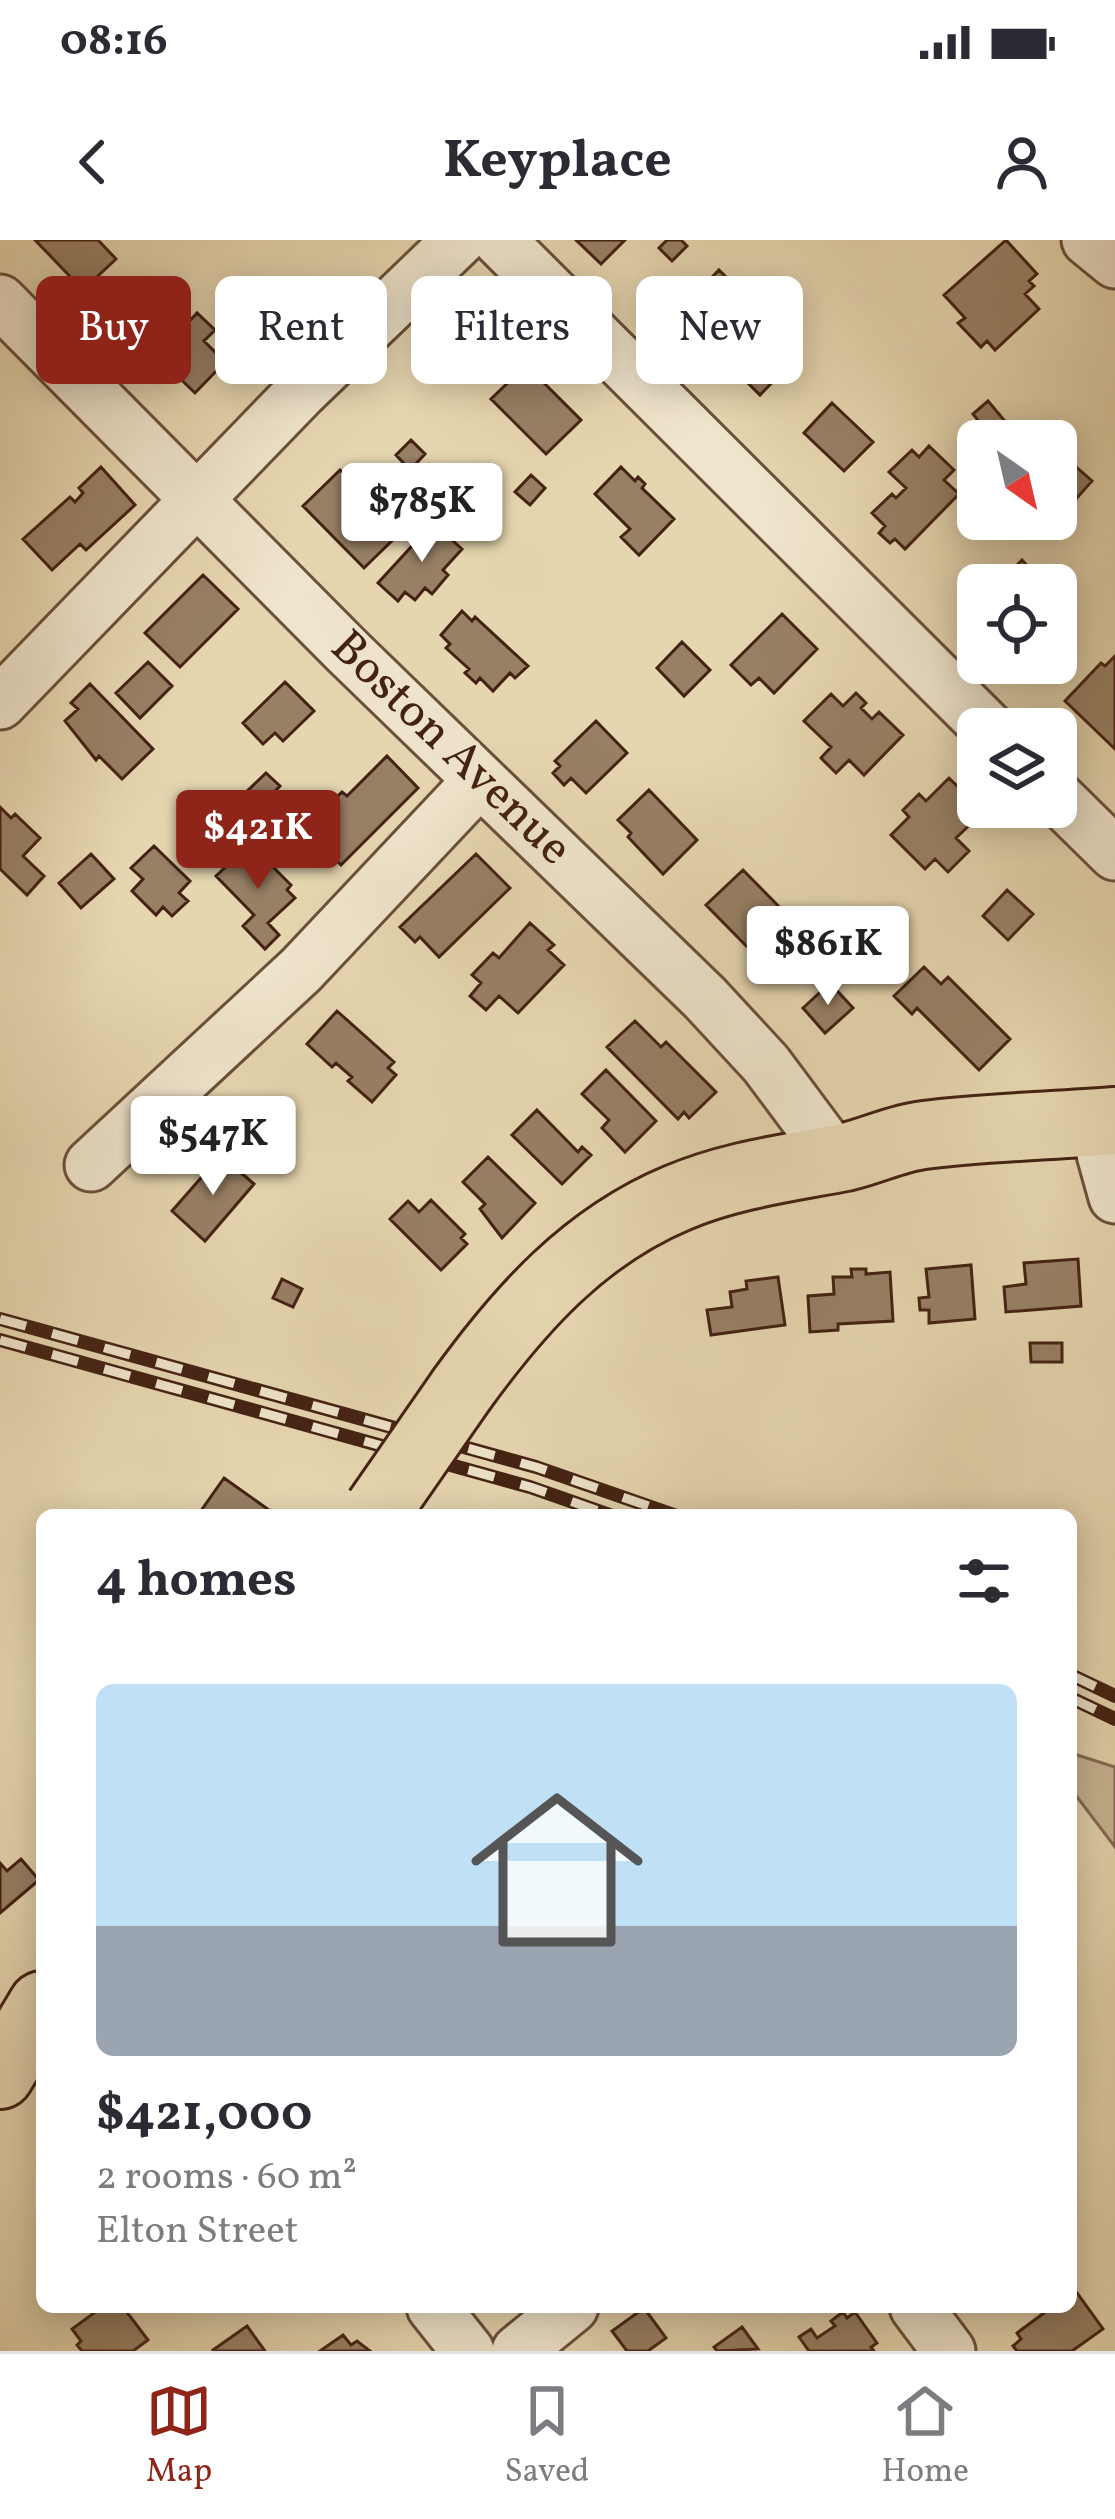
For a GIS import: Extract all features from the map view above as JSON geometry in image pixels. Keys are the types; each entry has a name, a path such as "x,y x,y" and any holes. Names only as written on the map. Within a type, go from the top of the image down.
{"main road":[{"path":"379,1509 462,1389 537,1294 618,1230 679,1197 716,1184 844,1157 921,1167 1112,1156"},
{"path":"0,2075 36,2015"}],"street":[{"path":"0,703 352,340 459,240"},
{"path":"500,240 968,708"},
{"path":"1088,240 1115,262"},
{"name":"Boston Avenue","path":"0,301 736,1031 844,1157"},
{"path":"91,1165 301,970 480,780"},
{"path":"1077,817 1115,854"},
{"path":"439,2313 468,2351"},
{"path":"518,2351 565,2313"},
{"path":"920,2313 949,2351"}],"shaded area":[{"path":"1077,1755 1115,1767 1115,1847 1077,1797"}],"building":[{"path":"35,240 98,240 116,259 98,276 70,276"},
{"path":"576,240 625,240 601,264"},
{"path":"667,240 681,240 687,246 672,261 659,248"},
{"path":"1006,240 1037,274 1029,281 1034,286 1025,294 1039,309 995,350 987,341 981,347 958,323 965,318 944,295"},
{"path":"197,313 215,330 204,341 215,352 215,372 195,393 186,384 191,384 191,320"},
{"path":"506,384 545,384 581,420 546,454 491,399"},
{"path":"749,384 771,384 760,395"},
{"path":"988,401 1004,420 978,420 973,414"},
{"path":"832,403 873,442 844,471 804,433"},
{"path":"411,440 425,454 410,470 396,455"},
{"path":"929,446 954,470 944,480 957,496 905,549 879,533 885,526 872,513 906,488 889,472 912,450 919,457"},
{"path":"101,467 135,505 86,550 80,544 52,570 23,539 70,497 75,502 83,493 79,488"},
{"path":"621,467 635,481 638,477 645,484 642,488 674,519 639,555 621,537 630,529 595,494"},
{"path":"1077,468 1092,481 1077,498"},
{"path":"340,470 401,532 364,568 303,506"},
{"path":"531,475 545,488 530,505 515,492"},
{"path":"433,523 462,549 443,570 448,575 432,594 425,588 415,600 405,592 398,601 378,583"},
{"path":"203,575 238,609 180,667 145,633"},
{"path":"462,611 472,621 475,617 528,666 515,678 510,673 493,691 480,678 476,683 465,673 469,669 446,648 450,644 441,635"},
{"path":"782,614 817,649 774,693 759,678 751,685 731,665"},
{"path":"682,642 710,670 684,696 657,668"},
{"path":"1115,656 1115,749 1065,701 1101,663 1105,666"},
{"path":"148,662 172,686 140,718 116,693"},
{"path":"285,682 314,711 283,741 275,733 263,744 243,723"},
{"path":"90,684 153,749 122,779 99,756 96,760 65,721 78,709 71,703"},
{"path":"856,693 866,703 861,708 872,719 879,712 903,735 864,775 849,760 836,773 821,758 831,747 804,721 831,694 843,706"},
{"path":"596,721 627,753 586,793 571,778 564,785 553,773 560,766 555,761"},
{"path":"387,756 418,788 341,865 308,832 336,805 333,801 342,792 347,796"},
{"path":"266,773 280,786 257,810 243,795"},
{"path":"949,778 957,786 957,828 966,828 956,838 969,851 948,872 935,859 925,869 891,835 909,817 903,810 919,794 926,801"},
{"path":"649,790 697,840 663,874 618,820"},
{"path":"0,807 11,818 15,814 40,838 23,856 44,876 27,895 0,869"},
{"path":"250,844 291,885 287,890 295,898 268,923 279,935 265,949 243,926 254,915 216,876"},
{"path":"154,846 190,881 179,893 188,901 172,916 163,907 156,915 132,891 143,879 131,868"},
{"path":"91,854 114,879 81,908 59,883"},
{"path":"476,854 510,888 439,957 420,937 415,942 400,927"},
{"path":"743,870 800,928 763,963 706,905"},
{"path":"1007,890 1033,914 1008,940 983,916"},
{"path":"530,923 554,945 548,950 564,965 518,1013 499,996 486,1010 470,996 481,983 472,975 493,953 499,958"},
{"path":"924,967 941,984 948,977 1010,1039 979,1070 917,1008 912,1014 894,996"},
{"path":"830,983 853,1008 825,1033 803,1008"},
{"path":"337,1011 394,1062 388,1068 396,1075 372,1102 348,1081 352,1077 336,1063 332,1067 307,1044"},
{"path":"635,1021 661,1047 666,1042 716,1092 689,1118 684,1112 678,1119 607,1047"},
{"path":"606,1070 656,1121 625,1152 602,1128 609,1120 582,1094"},
{"path":"537,1110 578,1152 582,1147 591,1155 562,1184 512,1135"},
{"path":"221,1155 254,1184 205,1241 172,1211"},
{"path":"488,1157 535,1203 502,1238 480,1209 485,1204 463,1182"},
{"path":"431,1200 465,1234 461,1238 467,1244 441,1270 390,1219 408,1201 419,1212"},
{"path":"1078,1259 1081,1306 1006,1312 1004,1287 1026,1284 1024,1263"},
{"path":"971,1265 975,1319 929,1323 929,1310 920,1310 919,1298 929,1297 926,1269"},
{"path":"851,1269 866,1269 866,1274 890,1272 893,1321 838,1324 838,1330 810,1332 808,1296 834,1294 833,1277 852,1277"},
{"path":"778,1277 785,1325 711,1335 707,1310 732,1307 730,1292 747,1289 746,1281"},
{"path":"282,1279 302,1289 293,1307 273,1298"},
{"path":"1030,1343 1062,1343 1062,1362 1031,1362"},
{"path":"224,1478 268,1509 202,1509"},
{"path":"21,1859 36,1883 0,1913 0,1863 7,1871"},
{"path":"1077,2293 1103,2329 1072,2351 1017,2351 1013,2346 1021,2339 1017,2333 1044,2313 1077,2313"},
{"path":"94,2313 128,2313 148,2340 133,2351 82,2351 72,2329"},
{"path":"637,2313 648,2313 666,2338 648,2351 627,2351 612,2331"},
{"path":"842,2313 847,2318 856,2313 877,2343 871,2347 874,2351 809,2351 799,2337 811,2329 817,2338 835,2326 831,2321"},
{"path":"247,2326 265,2351 213,2350"},
{"path":"742,2327 758,2349 717,2351 714,2347"},
{"path":"343,2335 351,2345 357,2341 370,2351 320,2351"}],"railway":[{"path":"0,1319 536,1467 657,1509"},
{"path":"0,1340 530,1487 593,1509"},
{"path":"1077,1678 1115,1696"},
{"path":"1077,1701 1115,1719"}]}
